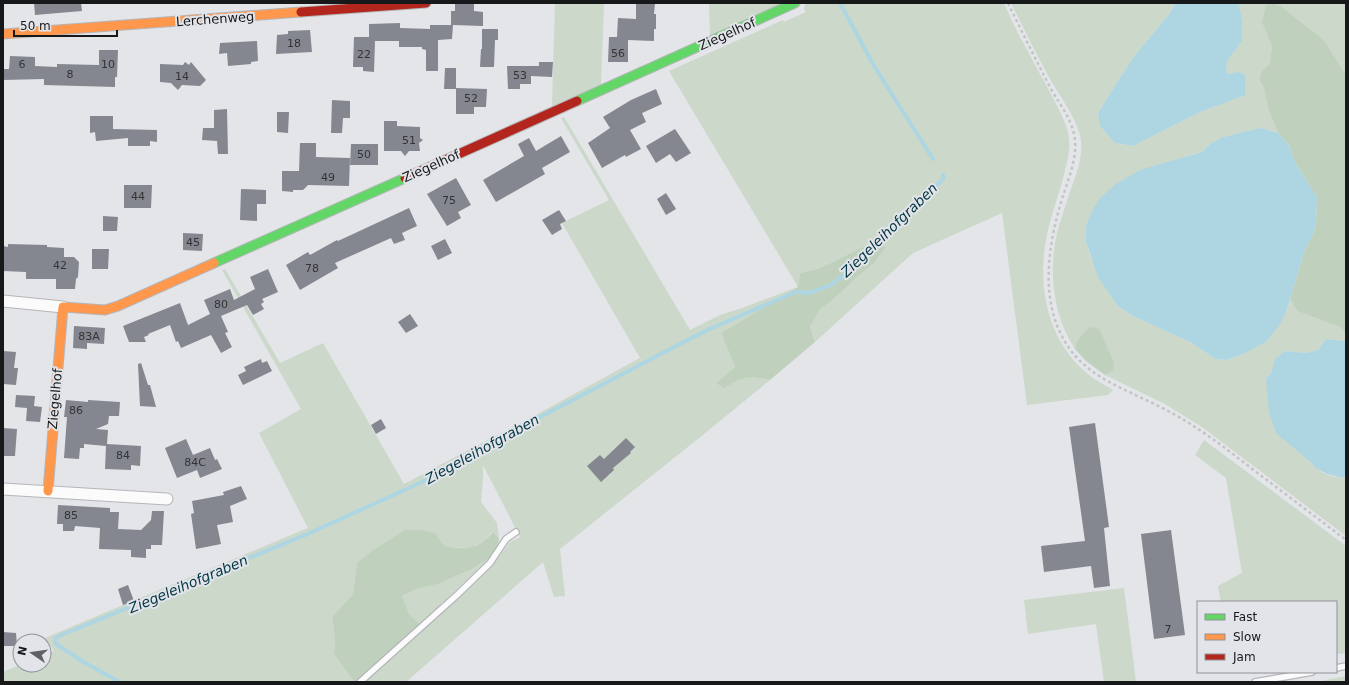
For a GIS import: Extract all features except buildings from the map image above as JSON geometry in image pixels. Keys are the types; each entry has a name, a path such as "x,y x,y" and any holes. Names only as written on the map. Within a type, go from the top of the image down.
{"street":[{"name":"Lerchenweg","path":"3,34 426,3"},
{"name":"Ziegelhof","path":"3,301 63,308 104,310 118,306 795,3"},
{"name":"Ziegelhof","path":"48,491 63,308"},
{"path":"3,489 167,499"}],"lane":[{"path":"360,682 490,563 506,539 516,532"},
{"path":"1341,667 1346,660"},
{"path":"1255,682 1306,673"}],"path":[{"path":"1008,3 1053,92 1068,116 1075,143 1074,158 1056,220 1048,267 1050,298 1057,323 1066,344 1091,370 1106,381 1169,411 1202,431 1346,540"}],"green space":[{"path":"555,3 604,3 601,85 552,106"},
{"path":"709,3 784,3 710,36"},
{"path":"807,3 1004,3 1018,34 1060,111 1068,134 1068,157 1047,234 1044,254 1043,275 1049,314 1056,333 1066,350 1079,366 1099,382 1113,390 1108,395 1027,405 1002,213 913,253 815,342 810,327 820,309 873,264 847,255 818,269 800,273 798,287 669,71 783,20 784,22 806,12 804,10 805,4"},
{"path":"1011,3 1176,3 1170,13 1136,54 1098,113 1100,126 1115,143 1133,146 1198,113 1217,106 1228,74 1226,68 1227,61 1242,41 1242,20 1239,3 1346,3 1346,75 1324,40 1282,7 1262,23 1272,46 1270,63 1262,71 1259,79 1264,88 1268,108 1278,133 1260,128 1223,137 1211,143 1202,152 1184,157 1086,226 1086,242 1091,258 1118,306 1133,316 1192,343 1215,359 1227,360 1266,342 1286,312 1290,299 1297,311 1340,327 1346,334 1346,341 1326,339 1318,350 1307,353 1285,351 1275,359 1271,373 1266,379 1307,459 1324,473 1334,477 1346,477 1346,536 1202,427 1165,404 1105,375 1113,371 1076,344 1075,349 1068,338 1056,302 1053,263 1058,230 1081,156 1080,133 1073,117 1045,70"},
{"path":"1273,4 1282,7 1324,40 1346,75 1346,334 1340,327 1297,311 1290,299 1305,249 1314,232 1317,198 1295,162 1289,145 1278,133 1268,108 1264,88 1259,79 1262,71 1270,63 1272,46 1262,23 1266,5"},
{"path":"564,117 690,330 720,315 798,287 721,333 735,367 716,383 724,387 742,379 751,377 770,380 560,549 565,596 554,597 543,562 406,682 364,682 481,577 510,542 520,537 483,465 481,502 497,523 499,539 492,532 485,540 471,548 444,547 357,563 353,594 332,617 335,639 334,654 354,682 3,682 3,672 12,668 12,673 52,673 52,652 54,651 52,648 52,635 308,528 259,433 301,409 222,270 225,269 280,363 323,343 404,484 640,358 562,223 609,200 561,118"},
{"path":"872,243 882,243 885,248 873,264 820,309 810,327 815,342 770,380 751,377 737,381 724,388 716,383 735,367 721,333 798,287 800,273 818,269"},
{"path":"1090,327 1099,329 1114,363 1113,371 1105,375 1086,361 1075,349 1078,340"},
{"path":"1204,440 1346,546 1346,653 1337,654 1337,601 1221,601 1218,586 1242,573 1226,478 1195,455"},
{"path":"405,530 421,530 435,533 444,546 459,548 476,545 482,542 493,532 499,539 498,547 489,559 470,570 438,584 416,589 402,596 409,614 420,624 356,682 354,682 334,654 335,639 332,617 353,594 357,563 372,551"},
{"path":"489,559 420,624 409,614 402,596 416,589 438,584 470,570"},
{"path":"1124,588 1136,682 1104,682 1096,624 1028,634 1024,600"},
{"path":"1346,676 1346,682 1316,682"}],"water":[{"path":"1176,3 1239,3 1242,20 1242,41 1227,61 1226,68 1228,74 1239,72 1245,75 1245,95 1198,113 1133,146 1115,143 1100,126 1098,113 1136,54 1170,13"},
{"path":"1260,128 1278,133 1289,145 1295,162 1317,198 1316,222 1314,232 1305,249 1286,312 1278,327 1266,342 1245,353 1227,360 1215,359 1192,343 1133,316 1118,306 1098,277 1086,242 1086,226 1092,211 1100,198 1116,184 1140,170 1202,152 1211,143 1223,137"},
{"path":"1326,339 1346,341 1346,477 1327,474 1316,468 1276,433 1269,412 1266,379 1271,373 1275,359 1285,351 1307,353 1318,350"}],"waterway":[{"name":"Ziegeleihofgraben","path":"840,3 874,66 933,159"},
{"name":"Ziegeleihofgraben","path":"120,682 85,663 55,643 55,639 59,636 310,533 420,483 492,442 703,332 795,292 809,293 831,285 861,261 943,179 943,175"}],"traffic: fast":[{"path":"577,101 795,3"},
{"path":"214,263 405,178"}],"traffic: slow":[{"path":"3,34 301,12"},
{"path":"48,491 63,307 105,310 118,306 214,263"}],"traffic: jam":[{"path":"301,12 426,3"},
{"path":"405,178 577,101"}]}
